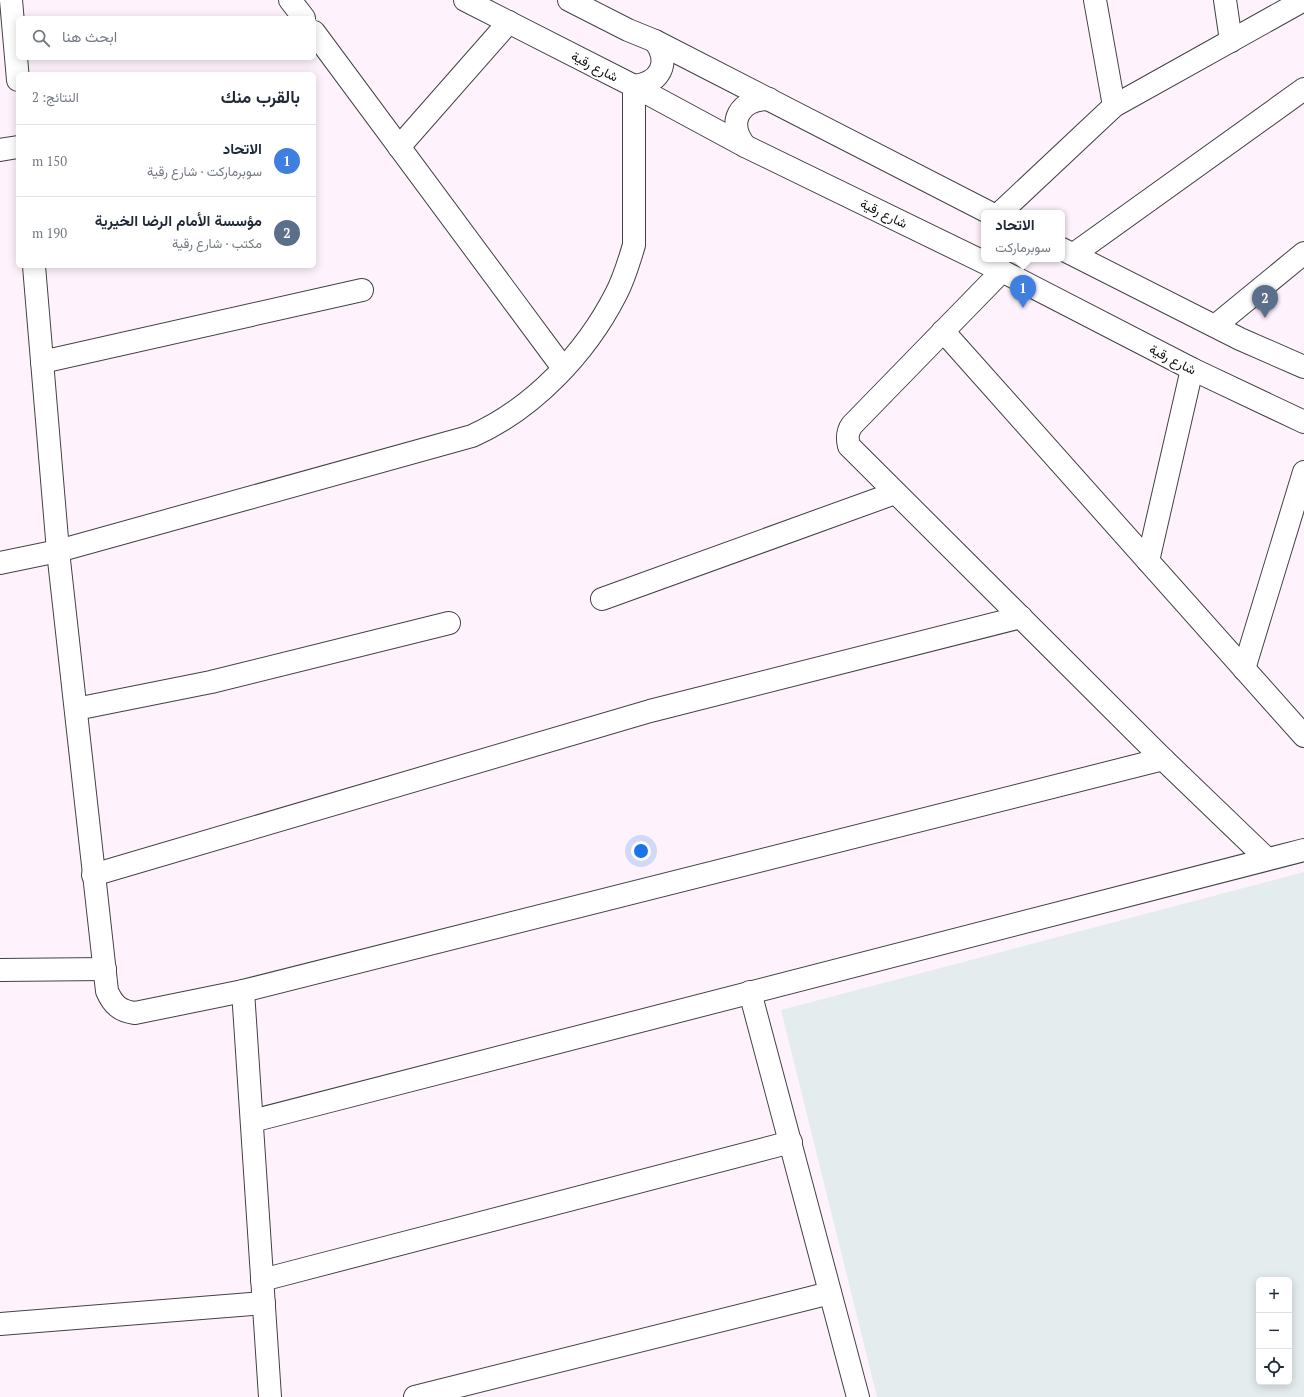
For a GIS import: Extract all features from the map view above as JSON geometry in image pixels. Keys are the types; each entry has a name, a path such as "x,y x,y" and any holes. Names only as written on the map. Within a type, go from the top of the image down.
{"street":[{"path":"11,0 16,57"},
{"path":"290,0 302,16"},
{"name":"شارع رقية","path":"465,0 634,86 745,146 981,261"},
{"path":"569,0 628,30 655,41 984,210"},
{"path":"1095,0 1114,106"},
{"path":"1225,0 1231,40"},
{"path":"1003,210 1114,106 1304,0"},
{"path":"399,147 509,22"},
{"path":"316,35 563,368"},
{"path":"0,563 58,551 472,436 490,428 512,414 563,368 605,314 617,292 634,245 634,86 649,83 660,71 662,55 655,41"},
{"path":"16,60 17,72"},
{"path":"1304,88 1068,251 1215,326 1304,367"},
{"path":"745,146 739,138 736,130 736,121 739,113 744,106 752,101 769,99"},
{"path":"0,150 16,146"},
{"path":"1215,326 1304,254"},
{"name":"شارع رقية","path":"983,262 1192,370 1304,422"},
{"path":"34,268 58,551 93,875 107,991 111,1002 119,1009 127,1012 144,1012 243,991 1163,759"},
{"path":"1002,271 857,419 848,431 847,438 849,446 1163,759 1268,859"},
{"path":"42,362 362,290"},
{"path":"943,331 1304,736"},
{"path":"1148,561 1192,370"},
{"path":"1244,669 1304,472"},
{"path":"602,599 895,493"},
{"path":"93,875 650,711 1021,617"},
{"path":"76,709 211,682 449,623"},
{"path":"252,1121 1304,850"},
{"path":"0,970 105,969"},
{"path":"243,991 270,1397"},
{"path":"750,992 858,1397"},
{"path":"262,1280 791,1142"},
{"path":"415,1397 830,1294"},
{"path":"0,1324 264,1303"}],"shaded area":[{"path":"1304,872 1304,1397 877,1397 781,1010"}],"place":[{"name":"الاتحاد","path":"1023,308"},
{"name":"مؤسسة الأمام الرضا الخيرية","path":"1265,318"}]}
